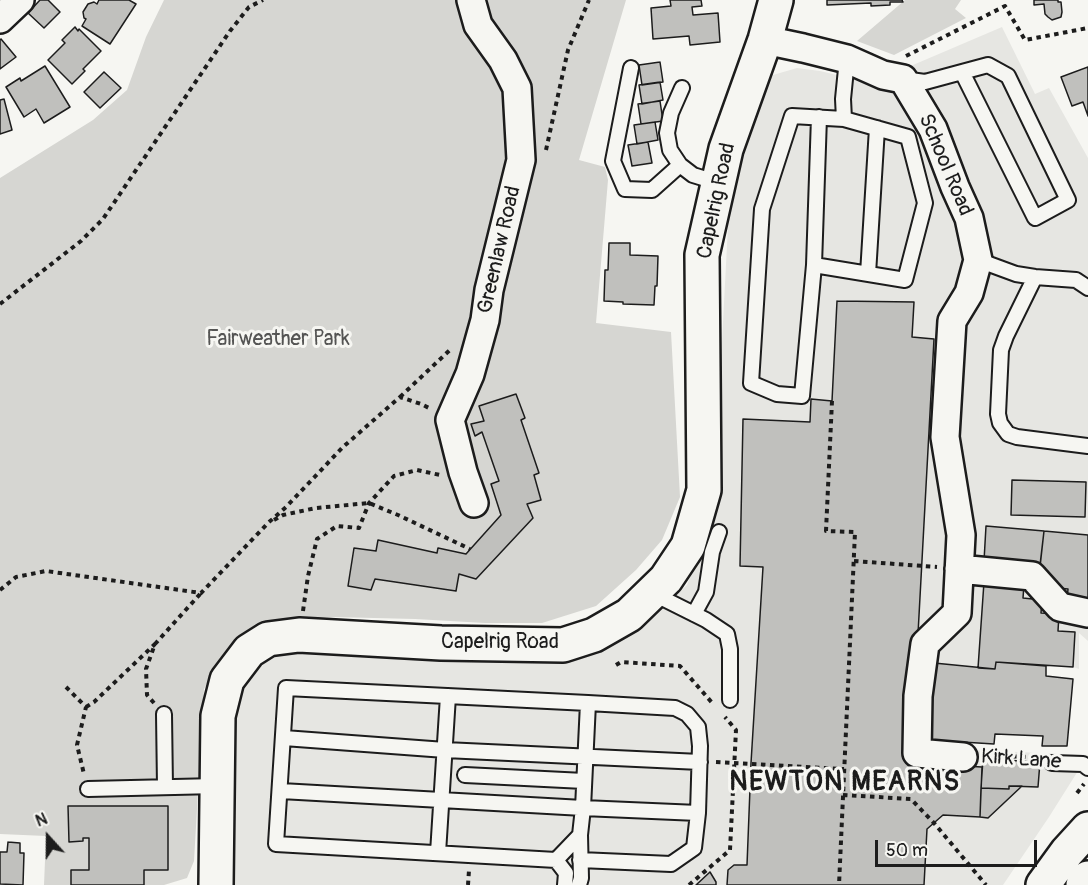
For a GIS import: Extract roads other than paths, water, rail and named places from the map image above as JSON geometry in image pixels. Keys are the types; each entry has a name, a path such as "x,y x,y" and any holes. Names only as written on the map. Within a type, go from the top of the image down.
{"street":[{"path":"0,19 20,0"},
{"name":"Greenlaw Road","path":"471,0 478,25 503,60 517,88 521,160 470,374 450,420 463,472 474,503"},
{"name":"Capelrig Road","path":"216,885 218,716 227,680 249,651 268,639 299,635 441,643 563,645 594,635 629,615 666,579 688,546 704,490 702,255 726,149 765,40 776,0"},
{"path":"765,40 847,59 893,77"},
{"name":"School Road","path":"893,77 933,129 969,218 978,260 969,293 952,321 945,438 961,535 959,569"},
{"path":"959,569 1032,576 1060,607 1088,613"},
{"name":"Kirk Lane","path":"959,569 957,613 925,644 918,696 917,753 963,757"},
{"path":"1043,885 1067,852 1088,829"},
{"path":"1083,885 1088,878"}],"lane":[{"path":"844,119 843,99 847,59"},
{"path":"893,77 925,82 962,72 988,65 1008,76 1068,200 1035,218 962,72"},
{"path":"631,68 613,161 625,189 652,190 680,165"},
{"path":"682,88 671,113 667,133 670,150 680,165 693,175 719,183"},
{"path":"813,265 905,280 925,203 908,137 844,119 819,117 792,116 762,209 751,383 777,394 802,396 813,265 819,117"},
{"path":"868,274 877,128"},
{"path":"978,260 1016,274 1076,280 1088,288"},
{"path":"1035,277 1001,350 998,414 1000,423 1008,434 1017,437 1088,446"},
{"path":"694,614 706,592 712,552 719,532"},
{"path":"652,593 727,634 730,649 730,700"},
{"path":"565,885 566,873 556,860 276,844 286,688 675,708 687,714 698,727 700,746 698,813 694,848 671,864 580,860"},
{"path":"438,853 448,696"},
{"path":"579,885 588,703"},
{"path":"164,714 165,787"},
{"path":"284,738 444,750 700,762"},
{"name":"Kirk Lane","path":"1052,763 1083,764 1088,768"},
{"path":"465,774 584,781"},
{"path":"88,789 217,786"},
{"path":"280,791 698,813"},
{"path":"556,860 580,835"}],"district":[{"name":"NEWTON MEARNS","path":"845,783"}],"park label":[{"name":"Fairweather Park","path":"278,340"}]}
